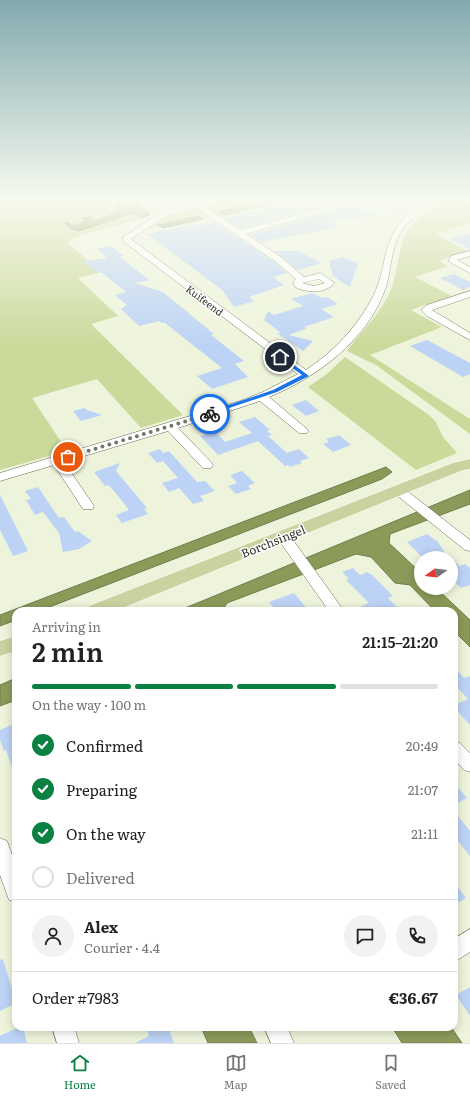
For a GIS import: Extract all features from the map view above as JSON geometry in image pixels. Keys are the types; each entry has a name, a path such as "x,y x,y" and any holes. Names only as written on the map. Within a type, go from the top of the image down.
{"main road":[{"name":"Borchsingel","path":"106,607 459,466 470,464"},
{"name":"Borchsingel","path":"449,470 470,470"},
{"path":"0,650 12,645"}],"street":[{"name":"Kuifeend","path":"137,248 306,376"},
{"path":"261,248 278,259 302,280"},
{"path":"0,477 170,426 261,396 306,376 329,358 359,324 380,290 392,248"},
{"path":"470,253 452,260 470,270"},
{"path":"470,294 430,307 426,310 430,314 470,337"},
{"path":"261,396 303,431"},
{"path":"170,426 207,465"},
{"path":"56,460 88,506"},
{"path":"398,490 470,547"},
{"path":"283,536 334,607"},
{"path":"458,752 470,765"},
{"path":"0,847 11,863"},
{"path":"458,949 470,939"},
{"path":"64,1031 68,1043"}],"shaded area":[{"path":"0,248 73,248 101,272 78,278 118,316 91,324 183,415 141,428 97,379 32,398 67,451 0,470"},
{"path":"401,248 461,248 467,251 439,261 448,266 415,277 452,296 411,310 442,327 370,355 470,419 470,434 376,365 347,351 385,301 390,292"},
{"path":"345,357 429,415 436,422 443,437 457,453 416,470 308,387 327,374"},
{"path":"386,467 392,472 382,479 49,607 21,607"},
{"path":"470,490 470,504 390,534 389,543 414,566 414,589 410,585 395,583 371,557 356,554 227,603 224,607 188,607"},
{"path":"420,595 443,595 456,607 431,607"},
{"path":"458,609 470,620 470,647 458,635"},
{"path":"12,610 12,622 0,626 0,615"},
{"path":"12,680 12,702 0,706 0,685"},
{"path":"203,1031 251,1031 257,1043 208,1043"},
{"path":"394,1031 454,1031 462,1043 402,1043"}],"building":[{"path":"113,248 124,256 120,257 149,280 135,283 163,292 214,334 211,335 244,361 235,364 248,377 212,389 197,376 222,368 165,323 159,321 139,326 121,309 127,305 115,295 126,292 101,272 97,273 96,269 93,270 83,261 107,258 97,249"},
{"path":"165,248 253,248 287,273 273,277 284,285 249,297 254,301 234,307 222,290"},
{"path":"275,251 298,251 321,263 298,270"},
{"path":"343,257 358,264 350,287 333,276 329,261"},
{"path":"454,274 470,282 470,287 463,290 440,278"},
{"path":"312,293 322,298 327,297 338,304 321,309 334,317 304,327 307,328 289,335 313,341 303,351 277,333 281,333 264,320 268,311 274,315 303,306 291,299"},
{"path":"427,340 470,363 470,374 463,377 410,346"},
{"path":"306,400 319,411 306,416 292,405"},
{"path":"85,408 102,415 81,421 73,411"},
{"path":"255,417 270,430 267,431 272,435 268,436 287,453 299,449 309,458 300,461 302,463 290,467 288,465 285,466 258,441 218,455 200,436 215,431 225,442 252,433 239,422"},
{"path":"339,435 351,445 333,452 323,444 329,442 326,439"},
{"path":"160,449 163,453 169,451 197,482 205,481 215,491 200,496 204,501 193,504 179,488 169,492 162,483 178,478 163,461 157,463 148,453"},
{"path":"120,463 116,471 147,508 144,509 148,514 122,523 116,515 129,510 115,492 108,485 105,486 94,472"},
{"path":"242,471 255,483 248,486 251,489 236,494 228,486 237,483 230,475"},
{"path":"38,487 59,518 64,517 75,532 78,531 92,541 79,549 63,552 59,533 43,512 35,515 26,500 31,499 25,491"},
{"path":"0,495 28,551 13,556 0,530"},
{"path":"427,534 438,542 444,551 416,551 407,542"},
{"path":"458,564 460,566 465,564 470,568 470,585 461,588 458,585"},
{"path":"353,568 360,575 367,572 372,575 393,596 388,598 397,607 360,607 369,603 346,580 349,579 342,572"},
{"path":"294,593 306,607 273,607 269,602"},
{"path":"458,671 464,678 470,676 470,725 458,712 458,703 468,699 458,688"},
{"path":"12,725 12,767 6,750 4,751 0,740 0,730"},
{"path":"458,788 467,798 458,803"},
{"path":"458,816 470,831 470,856 458,841"},
{"path":"458,887 466,898 458,903"},
{"path":"3,959 12,989 12,1005 0,1011 0,960"},
{"path":"470,987 470,1016 458,998 458,994"},
{"path":"12,1030 24,1031 27,1043 0,1043 0,1036"},
{"path":"147,1031 170,1031 174,1043 135,1043 149,1036"}],"way so far":[{"path":"68,457 210,414"}],"route":[{"path":"210,414 275,391 306,376 280,357"}]}
